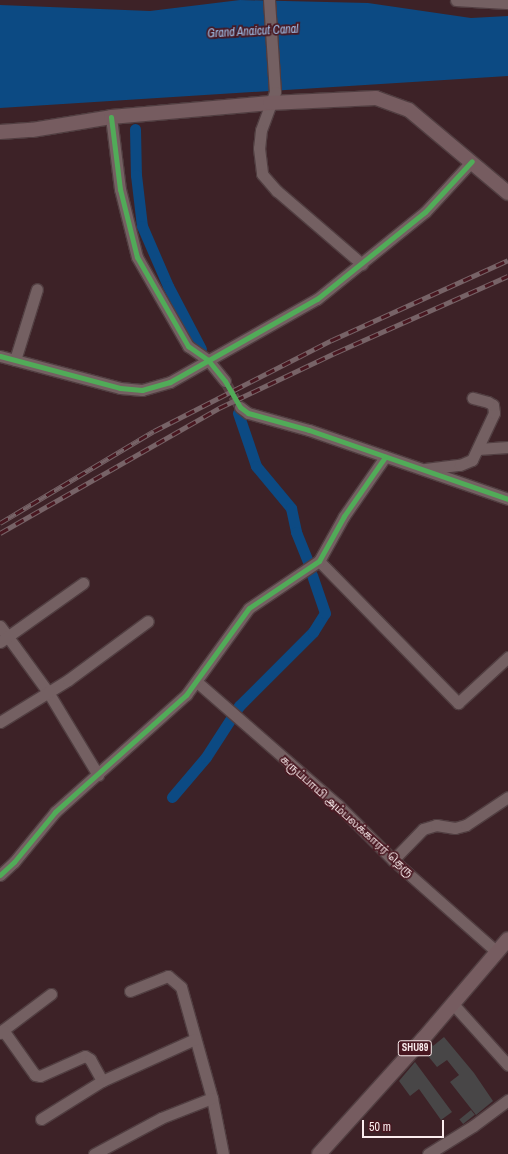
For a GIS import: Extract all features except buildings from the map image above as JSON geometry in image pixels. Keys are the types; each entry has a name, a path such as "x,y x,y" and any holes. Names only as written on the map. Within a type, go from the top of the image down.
{"main road":[{"path":"0,132 32,130 111,116 272,97 376,98 409,110 472,161 508,193"},
{"name":"SHU89","path":"319,1154 453,1004 508,939"}],"street":[{"path":"269,0 272,97 259,148 262,174 277,191 362,264"},
{"path":"456,0 508,3"},
{"path":"111,116 120,189 137,257 188,346 208,360 224,381"},
{"path":"0,356 120,388 142,390 170,382 317,299 425,212 472,161"},
{"path":"15,360 37,289"},
{"path":"422,469 460,465 472,460 494,413 493,406 488,402 473,398"},
{"path":"240,407 248,413 309,430 508,499"},
{"path":"478,449 508,447"},
{"path":"0,875 14,862 55,812 186,695 249,608 318,561 344,516 385,457"},
{"path":"318,561 458,703 508,658"},
{"path":"4,639 83,582"},
{"path":"0,722 48,692 148,621"},
{"path":"0,626 4,639 48,692 98,775"},
{"name":"கருப்பாயி அம்பலக்காரர் தெரு","path":"196,682 338,805 393,860 497,952"},
{"path":"393,860 423,829 436,825 456,828 466,825 508,797"},
{"path":"130,991 157,978 168,976 175,980 181,987 212,1098 224,1154"},
{"path":"51,994 2,1032 35,1075 40,1076 85,1056 90,1059 102,1081"},
{"path":"453,1004 508,1064"},
{"path":"42,1119 102,1081 195,1040"},
{"path":"94,1154 162,1118 212,1098"},
{"path":"428,1154 473,1126 508,1100"}],"water":[{"name":"Grand Anaicut Canal","path":"240,0 368,3 471,18 508,16 508,76 0,108 0,5 150,11"}],"waterway":[{"path":"135,129 136,175 142,226 168,286 201,349"},
{"path":"238,413 256,466 291,508 296,532 308,562"},
{"path":"172,797 206,757 239,706 313,632 325,613 312,575"}],"tunnel":[{"path":"225,381 240,407"}],"railway":[{"path":"0,523 154,431 332,340 508,260"},
{"path":"0,533 219,408 337,352 508,276"}],"cycle path":[{"path":"111,117 120,189 137,257 188,346 208,360 225,381 240,407 248,413 309,430 508,499"},
{"path":"0,356 120,388 142,390 170,382 317,299 425,212 472,161"},
{"path":"0,875 14,862 55,812 186,695 249,608 319,561 344,516 385,457"}]}
